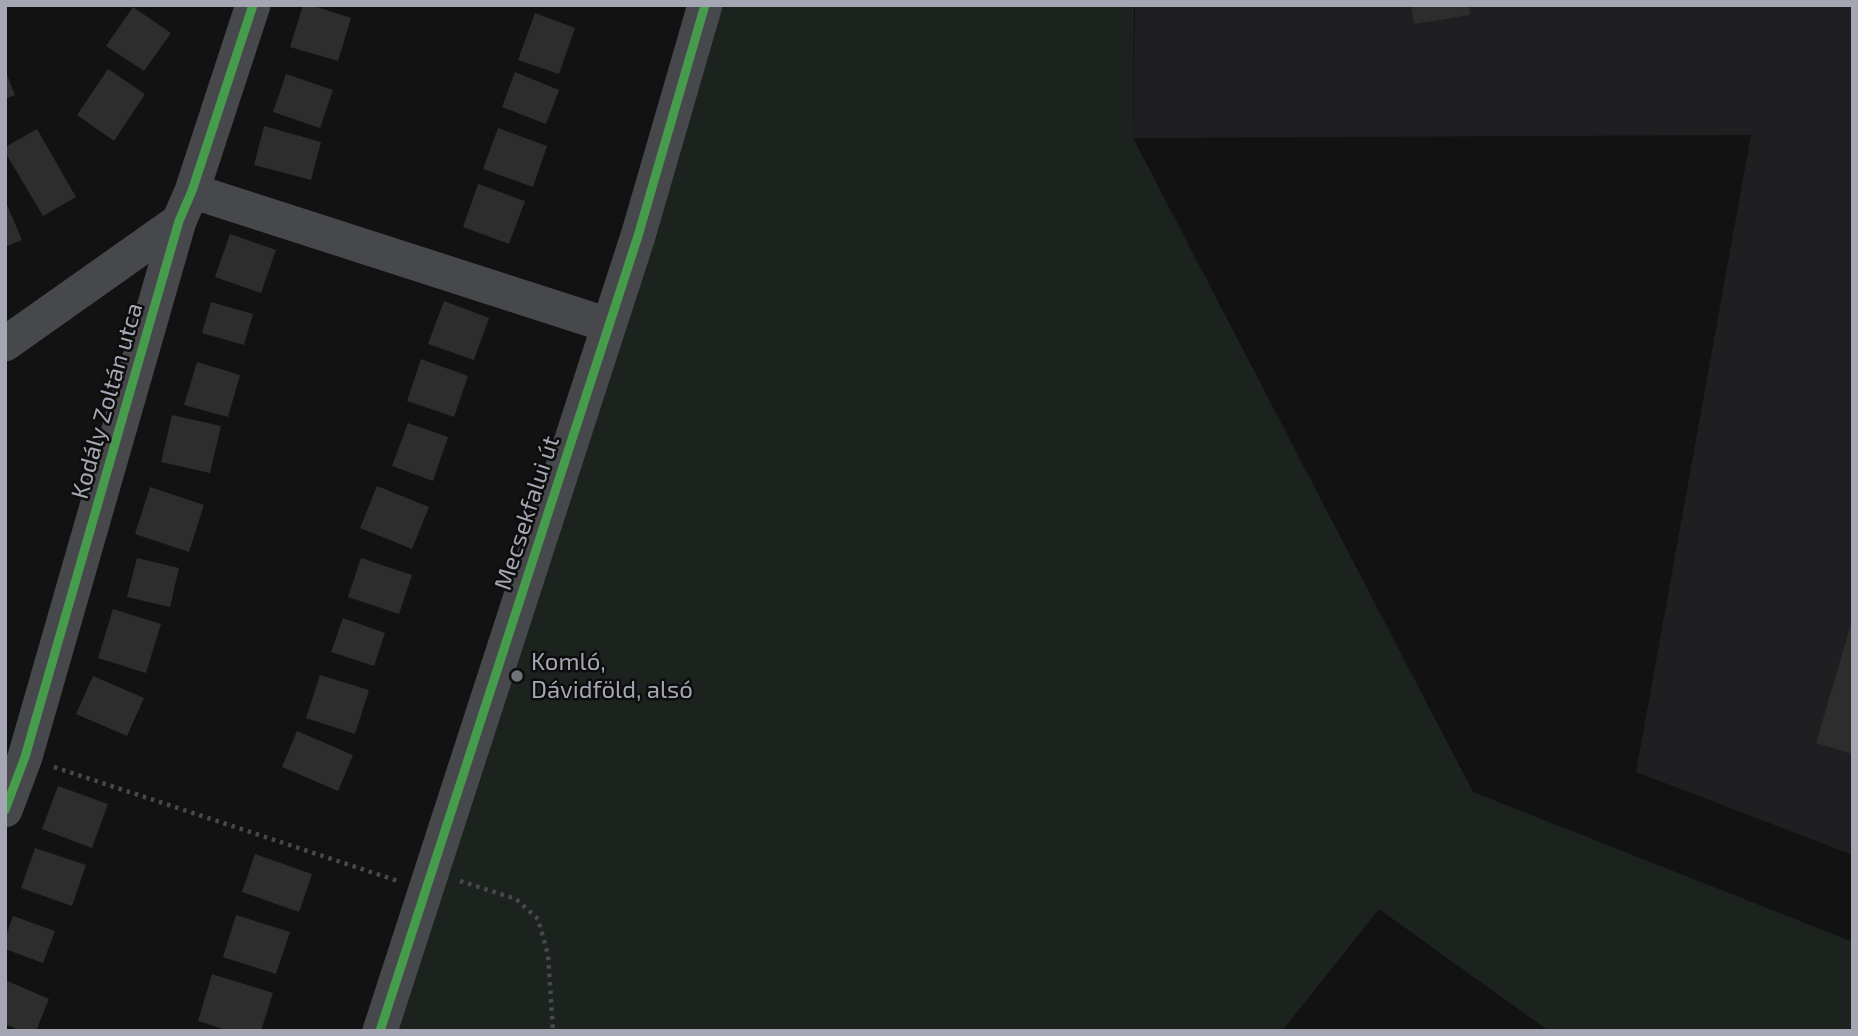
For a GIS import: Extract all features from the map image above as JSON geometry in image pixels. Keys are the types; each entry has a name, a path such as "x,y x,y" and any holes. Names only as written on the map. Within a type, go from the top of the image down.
{"street":[{"name":"Kodály Zoltán utca","path":"5,810 25,757 186,206 253,5"},
{"name":"Mecsekfalui út","path":"380,1031 638,236 705,5"},
{"path":"5,344 186,206 608,325"}],"path":[{"path":"25,757 428,883 473,883 516,899 538,919 548,955 553,1031"}],"shaded area":[{"path":"705,5 1134,5 1133,138 1473,792 1853,942 1853,1031 1549,1031 1379,909 1282,1031 380,1031"},
{"path":"1135,5 1853,5 1853,855 1636,772 1751,135 1133,138"}],"building":[{"path":"303,5 351,18 338,61 290,47"},
{"path":"1411,5 1469,5 1470,15 1414,24"},
{"path":"133,7 171,33 144,71 106,46"},
{"path":"535,13 575,28 559,74 518,60"},
{"path":"108,69 145,94 114,141 77,115"},
{"path":"5,70 15,95 5,99"},
{"path":"515,72 559,90 546,124 502,107"},
{"path":"286,74 333,90 320,128 273,112"},
{"path":"264,126 321,142 311,180 254,165"},
{"path":"498,128 547,146 533,187 483,169"},
{"path":"37,129 76,197 43,216 5,152 5,147"},
{"path":"478,184 525,201 509,244 463,227"},
{"path":"5,200 22,240 5,247"},
{"path":"230,234 276,250 261,293 215,277"},
{"path":"444,301 489,318 474,360 428,344"},
{"path":"211,302 253,314 244,345 202,333"},
{"path":"421,359 468,376 454,417 407,401"},
{"path":"197,362 240,375 228,417 184,405"},
{"path":"172,415 221,426 210,473 161,462"},
{"path":"408,423 448,437 433,481 392,466"},
{"path":"377,486 429,507 412,549 360,528"},
{"path":"150,487 204,505 189,552 135,534"},
{"path":"137,558 179,568 170,607 127,597"},
{"path":"361,558 412,575 399,614 348,597"},
{"path":"113,609 161,624 146,673 98,658"},
{"path":"343,618 385,633 374,666 331,652"},
{"path":"1853,621 1853,754 1816,743"},
{"path":"320,675 369,690 355,734 306,718"},
{"path":"93,676 144,698 127,736 76,714"},
{"path":"297,731 353,755 338,791 282,767"},
{"path":"58,786 108,804 92,848 42,829"},
{"path":"35,848 86,865 72,906 21,888"},
{"path":"255,854 312,874 299,912 242,892"},
{"path":"236,915 290,932 276,974 223,957"},
{"path":"13,916 55,931 43,963 5,949 5,939"},
{"path":"212,974 273,993 261,1031 229,1031 198,1021"},
{"path":"5,980 49,999 36,1031 21,1031 5,1024"}],"cycle path":[{"path":"5,810 25,757 179,221 192,191 253,5"},
{"path":"380,1031 638,236 705,5"}],"place":[{"name":"Komló, Dávidföld, alsó","path":"517,676"}]}
